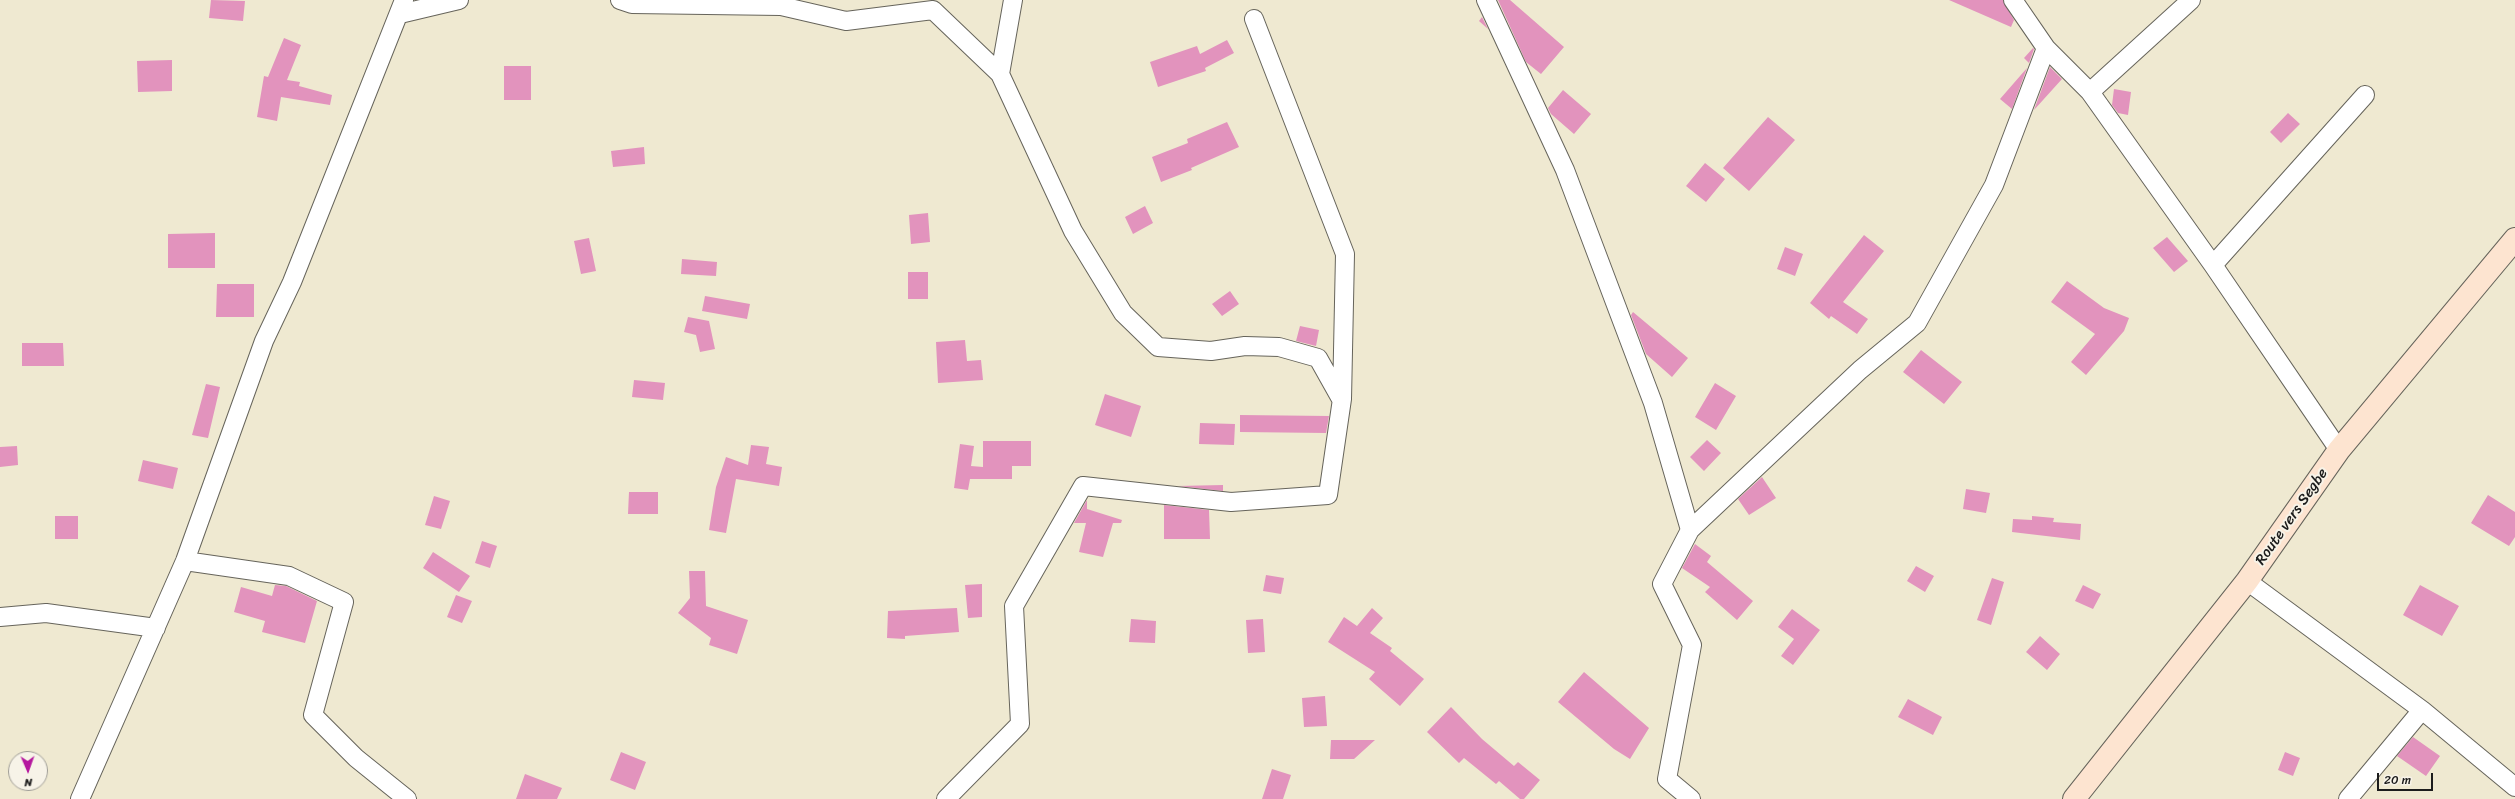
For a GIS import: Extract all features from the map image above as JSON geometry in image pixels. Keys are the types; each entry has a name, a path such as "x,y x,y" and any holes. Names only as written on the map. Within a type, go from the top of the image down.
{"main road":[{"name":"Route vers Segbe","path":"2074,799 2247,581 2339,450 2515,239"}],"street":[{"path":"80,799 185,561 264,341 292,282 402,7 459,0"},
{"path":"620,0 632,4 781,6 846,21 933,10 1000,74 1073,232 1123,313 1158,347 1211,351 1245,346 1279,347 1318,358 1342,399"},
{"path":"1000,74 1013,0"},
{"path":"1486,0 1565,170 1653,404 1690,530"},
{"path":"2013,0 2046,48 2090,92 2213,265 2339,450"},
{"path":"2090,92 2191,0"},
{"path":"946,799 1020,724 1014,606 1083,486 1231,502 1328,495 1342,399 1345,254 1254,19"},
{"path":"1692,799 1668,779 1692,645 1662,584 1690,530 1860,370 1917,323 1994,185 2046,48"},
{"path":"2213,265 2365,95"},
{"path":"185,561 289,576 344,602 313,715 356,758 407,799"},
{"path":"2247,581 2422,710 2515,787"},
{"path":"0,617 46,613 156,628"},
{"path":"2348,799 2422,710"}],"building":[{"path":"211,0 245,1 243,21 209,18"},
{"path":"1498,0 1510,0 1564,47 1541,74 1526,62"},
{"path":"1949,0 2003,0 2014,20 2011,27"},
{"path":"1482,17 1488,29 1479,21"},
{"path":"284,38 301,45 287,80 300,82 299,86 332,95 330,105 281,97 277,121 257,117 264,76 268,77"},
{"path":"1227,40 1234,53 1205,68 1206,71 1158,87 1150,62 1197,46 1200,54"},
{"path":"2033,48 2034,49 2029,63 2024,58"},
{"path":"172,60 172,91 138,92 137,61"},
{"path":"504,66 531,66 531,100 504,100"},
{"path":"2050,67 2062,79 2034,110"},
{"path":"2027,68 2012,109 2000,99"},
{"path":"2114,89 2131,92 2128,115 2118,113 2112,105"},
{"path":"1563,90 1591,114 1574,134 1551,114 1548,108"},
{"path":"2288,113 2300,124 2281,143 2270,132"},
{"path":"1768,117 1795,140 1749,191 1723,168"},
{"path":"1227,122 1239,147 1191,168 1192,170 1161,182 1152,157 1188,143 1187,139"},
{"path":"644,147 645,164 613,167 611,151"},
{"path":"1705,163 1725,179 1706,202 1686,186"},
{"path":"1145,206 1153,223 1133,234 1125,217"},
{"path":"928,213 930,242 911,244 909,215"},
{"path":"215,233 215,268 168,268 168,234"},
{"path":"1864,235 1884,251 1843,302 1868,319 1857,334 1831,316 1829,319 1810,303"},
{"path":"2167,237 2188,261 2174,272 2153,248"},
{"path":"589,238 596,271 581,274 574,241"},
{"path":"1785,247 1803,254 1795,276 1777,269"},
{"path":"682,259 717,262 716,276 681,274"},
{"path":"908,272 928,272 928,299 908,299"},
{"path":"2067,281 2104,308 2129,318 2124,331 2086,375 2071,362 2095,334 2051,302"},
{"path":"217,284 254,284 254,317 216,317"},
{"path":"1230,291 1239,304 1222,316 1212,304"},
{"path":"705,296 750,304 747,319 702,311"},
{"path":"1633,312 1688,358 1672,377 1646,354 1631,315"},
{"path":"688,317 709,321 715,349 700,352 696,335 684,332"},
{"path":"1300,326 1319,330 1316,346 1296,341"},
{"path":"965,340 967,361 981,360 983,380 938,383 936,342"},
{"path":"22,343 63,343 64,366 22,366"},
{"path":"1921,350 1962,382 1944,404 1903,372"},
{"path":"634,380 665,383 663,400 632,397"},
{"path":"1715,383 1736,396 1716,430 1695,417"},
{"path":"206,384 220,387 208,438 192,435"},
{"path":"1105,394 1141,406 1131,437 1095,425"},
{"path":"1240,415 1329,416 1326,433 1240,432"},
{"path":"1200,423 1235,424 1234,445 1199,444"},
{"path":"1707,440 1721,453 1704,471 1690,457"},
{"path":"983,441 1031,441 1031,466 1012,466 1012,479 970,479 968,490 954,488 960,444 974,446 971,466 983,467"},
{"path":"751,445 769,447 766,464 782,467 779,486 736,479 726,533 709,530 716,487 726,457 748,465"},
{"path":"17,446 18,465 0,467 0,447"},
{"path":"143,460 178,468 173,489 138,481"},
{"path":"1762,477 1776,498 1749,515 1738,499"},
{"path":"1223,485 1223,491 1178,486"},
{"path":"1966,489 1990,493 1986,513 1963,509"},
{"path":"629,492 658,492 658,514 628,514"},
{"path":"2488,495 2515,512 2515,537 2509,546 2471,523"},
{"path":"434,496 450,501 441,529 425,525"},
{"path":"1087,500 1087,509 1122,520 1121,523 1113,523 1103,557 1079,552 1086,523 1074,523"},
{"path":"1164,505 1209,510 1210,539 1164,539"},
{"path":"55,516 78,516 78,539 55,539"},
{"path":"2032,516 2054,518 2053,522 2081,524 2080,540 2012,532 2013,519 2032,520"},
{"path":"482,541 497,546 490,568 475,563"},
{"path":"1695,544 1711,556 1707,562 1753,601 1737,620 1705,592 1710,587 1682,568"},
{"path":"433,552 470,576 459,592 423,568"},
{"path":"1916,566 1934,576 1925,592 1907,581"},
{"path":"689,571 705,571 706,606 748,620 737,654 709,645 711,638 678,613 690,598"},
{"path":"1266,575 1284,578 1281,594 1263,591"},
{"path":"1992,578 2004,582 1991,625 1977,620"},
{"path":"982,584 982,617 968,618 965,585"},
{"path":"275,585 286,586 317,601 305,643 262,632 265,621 234,612 241,587 272,596"},
{"path":"2083,585 2101,594 2093,609 2075,601"},
{"path":"2420,585 2459,606 2442,636 2403,615"},
{"path":"456,595 472,601 462,623 447,617"},
{"path":"957,608 959,632 905,636 905,639 887,638 888,611"},
{"path":"1372,608 1383,618 1370,633 1392,648 1390,651 1424,679 1400,706 1369,679 1375,672 1328,642 1344,617 1357,626"},
{"path":"1792,609 1820,630 1793,665 1781,656 1794,639 1778,627"},
{"path":"1131,619 1156,621 1155,643 1129,642"},
{"path":"1263,619 1265,652 1248,653 1246,620"},
{"path":"2040,636 2060,654 2047,670 2026,652"},
{"path":"1584,672 1649,728 1630,759 1614,749 1558,702"},
{"path":"1325,696 1327,726 1304,727 1302,698"},
{"path":"1908,699 1942,717 1933,735 1898,717"},
{"path":"1451,707 1482,739 1514,766 1518,762 1540,780 1524,799 1520,799 1499,781 1496,784 1464,758 1459,763 1427,732"},
{"path":"2413,737 2440,756 2426,776 2397,756"},
{"path":"1331,740 1375,740 1354,759 1330,759"},
{"path":"621,752 646,762 635,790 610,780"},
{"path":"2285,752 2300,758 2293,776 2278,770"},
{"path":"1272,769 1291,775 1283,799 1262,799"},
{"path":"525,774 562,788 557,799 516,799"}]}
